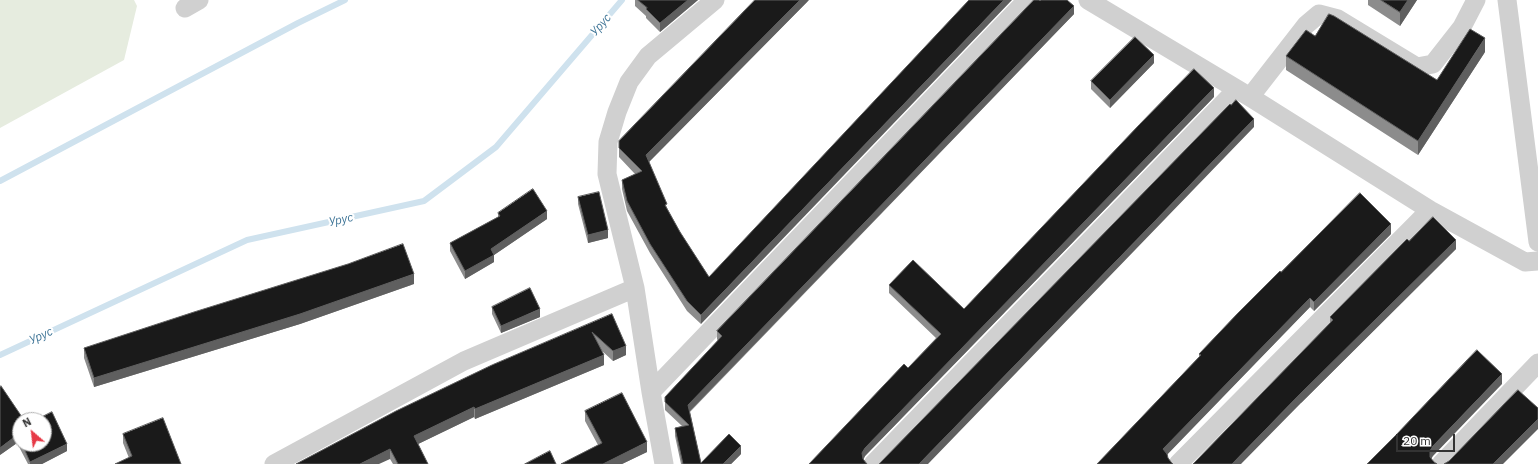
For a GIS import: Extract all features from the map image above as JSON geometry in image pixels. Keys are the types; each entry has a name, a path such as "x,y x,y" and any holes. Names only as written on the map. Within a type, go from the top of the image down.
{"street":[{"path":"664,464 635,288 607,174 608,142 617,112 629,82 648,56 715,0"},
{"path":"651,392 1027,0"},
{"path":"1088,0 1244,93 1430,210 1525,262 1538,261"},
{"path":"873,464 1244,93 1306,25 1319,14 1338,19 1417,67 1433,64 1462,27 1476,0"},
{"path":"1507,0 1538,242"},
{"path":"1178,464 1430,210"},
{"path":"274,464 464,361 635,288"},
{"path":"1442,464 1538,363"}],"shaded area":[{"path":"0,0 134,0 137,6 124,60 0,128"}],"building":[{"path":"638,0 688,0 660,23"},
{"path":"755,0 800,0 646,155 667,204 665,205 680,232 709,277 969,0 1004,0 701,315 687,301 650,244 627,201 622,180 642,171 619,148 619,141"},
{"path":"1034,0 1067,0 1074,6 688,405 701,463 729,434 741,446 723,464 683,464 675,428 689,425 665,402 665,397 722,336 717,331"},
{"path":"1381,0 1408,0 1400,12"},
{"path":"1329,14 1437,80 1470,29 1485,38 1418,141 1286,56 1306,30 1315,36"},
{"path":"1135,37 1154,55 1110,100 1091,81"},
{"path":"1194,69 1214,88 865,448 862,453 863,459 867,464 809,464 904,364 908,368 941,334 889,285 913,260 964,309"},
{"path":"1236,100 1254,119 919,464 879,464 1230,104 1231,105"},
{"path":"533,189 547,211 491,249 494,255 465,271 450,243 500,216 498,213"},
{"path":"599,192 608,230 588,235 578,197"},
{"path":"1360,193 1391,224 1314,302 1310,298 1163,449 1173,464 1097,464 1201,355 1199,354 1238,313"},
{"path":"1433,217 1456,240 1301,393 1232,464 1193,464 1333,320 1330,317 1407,239 1409,241"},
{"path":"403,244 414,274 300,314 94,378 84,348 348,264"},
{"path":"530,288 540,309 501,326 492,307"},
{"path":"612,314 626,346 613,351 592,332 604,355 475,409 474,407 414,436 428,464 398,464 390,449 360,464 296,464 396,411 492,365"},
{"path":"1477,350 1502,374 1433,446 1430,451 1430,457 1437,464 1367,464 1396,435"},
{"path":"1,386 19,412 12,412 12,439 0,448"},
{"path":"1518,390 1538,408 1538,419 1493,464 1444,464 1449,461"},
{"path":"622,393 647,442 603,464 561,464 602,443 585,411"},
{"path":"52,412 67,444 52,451"},
{"path":"163,418 181,464 115,464 132,456 123,434"},
{"path":"550,451 556,464 525,464"},
{"path":"26,452 51,452 30,462"}],"waterway":[{"path":"0,181 298,23 345,0"},
{"name":"Урус","path":"0,355 247,240 424,201 496,147 622,0"}]}
